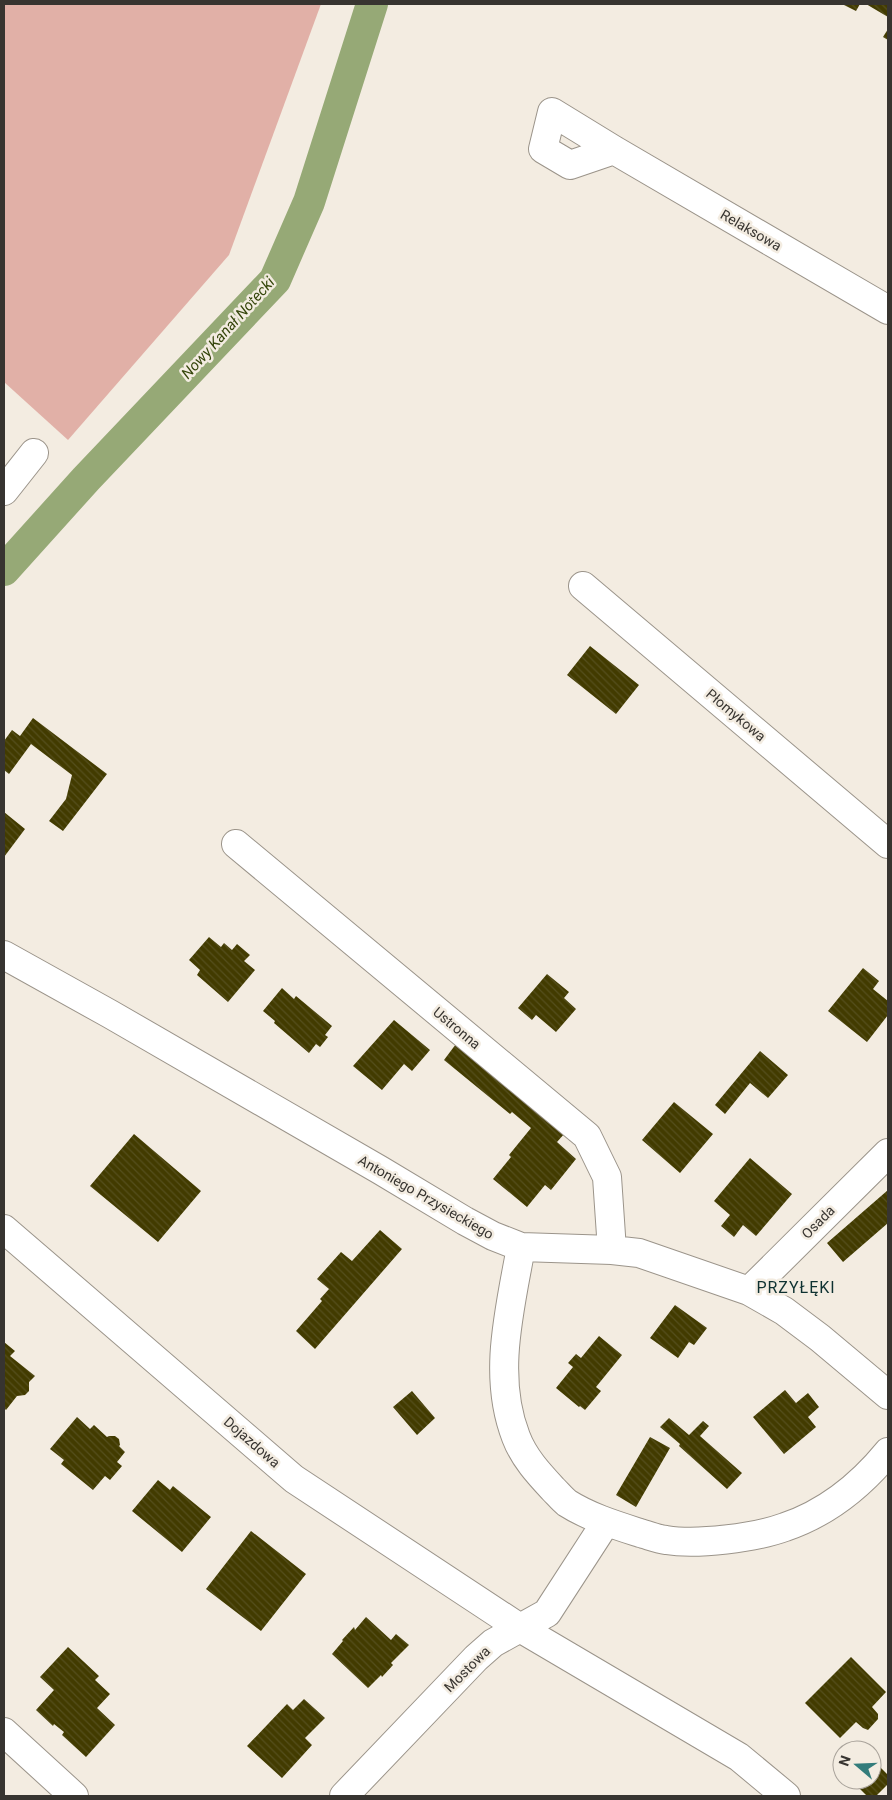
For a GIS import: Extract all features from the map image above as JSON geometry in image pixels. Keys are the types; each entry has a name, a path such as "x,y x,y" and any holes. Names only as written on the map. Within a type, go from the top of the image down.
{"street":[{"name":"Relaksowa","path":"614,150 888,310"},
{"path":"4,491 34,453"},
{"name":"Płomykowa","path":"583,586 888,844"},
{"name":"Ustronna","path":"236,844 587,1136 607,1176 612,1250"},
{"name":"Antoniego Przysieckiego","path":"4,955 110,1014 493,1236 521,1247 612,1250 639,1253 749,1291 784,1311 820,1338 888,1396"},
{"name":"Osada","path":"749,1291 888,1153"},
{"name":"Dojazdowa","path":"4,1229 294,1478 520,1628 739,1757 786,1796"},
{"path":"521,1247 507,1329 504,1364 506,1406 517,1438 534,1469 566,1502 606,1522 665,1540 694,1541 745,1537 785,1528 808,1518 843,1497 888,1452"},
{"name":"Mostowa","path":"344,1796 476,1658 493,1643 547,1613 606,1522"},
{"path":"4,1732 74,1796"}],"shaded area":[{"path":"4,4 321,4 229,255 68,440 4,382"}],"building":[{"path":"842,4 860,4 856,11"},
{"path":"866,4 888,4 888,17"},
{"path":"888,29 888,40 883,37"},
{"path":"590,646 639,685 616,714 567,675"},
{"path":"33,718 107,774 63,831 49,821 66,799 72,775 31,744 9,774 4,770 4,741 12,730 20,736"},
{"path":"4,812 25,829 4,857"},
{"path":"209,937 221,947 224,943 232,950 237,944 250,955 244,961 255,970 228,1002 197,975 200,970 189,960"},
{"path":"863,968 879,981 873,989 888,1001 888,1015 867,1042 828,1011"},
{"path":"547,974 569,992 564,998 576,1009 556,1032 536,1015 532,1020 518,1008"},
{"path":"282,988 294,999 296,996 332,1026 325,1035 328,1037 320,1047 316,1044 309,1053 263,1011"},
{"path":"394,1020 430,1050 412,1071 404,1064 382,1090 353,1066"},
{"path":"456,1044 565,1133 557,1142 576,1159 551,1190 545,1185 527,1207 493,1179 511,1157 509,1155 531,1128 512,1112 510,1114 444,1060"},
{"path":"760,1051 788,1075 768,1098 750,1083 725,1114 715,1105"},
{"path":"674,1102 713,1134 680,1173 642,1140"},
{"path":"134,1134 201,1191 158,1242 90,1186"},
{"path":"750,1158 792,1194 756,1236 743,1225 734,1237 721,1226 730,1215 714,1201"},
{"path":"888,1190 888,1223 843,1262 827,1243"},
{"path":"380,1230 402,1249 315,1349 296,1331 322,1301 320,1299 329,1289 317,1279 341,1252 352,1261"},
{"path":"675,1305 707,1328 694,1345 689,1342 678,1358 650,1338"},
{"path":"599,1336 622,1355 596,1387 601,1391 585,1410 556,1388 573,1367 568,1363 576,1354 581,1358"},
{"path":"4,1342 15,1351 10,1356 35,1376 29,1382 29,1391 25,1395 17,1396 6,1410 4,1408"},
{"path":"785,1390 796,1403 808,1393 819,1407 808,1417 816,1427 784,1454 753,1417"},
{"path":"412,1391 435,1418 417,1435 393,1407"},
{"path":"77,1417 90,1429 94,1425 107,1437 115,1436 119,1439 119,1446 125,1452 117,1462 122,1466 110,1480 105,1476 93,1490 61,1464 64,1460 50,1449"},
{"path":"669,1418 689,1435 703,1421 709,1426 700,1436 742,1473 727,1489 660,1427"},
{"path":"650,1437 670,1448 636,1507 616,1495"},
{"path":"158,1480 170,1490 173,1486 211,1517 182,1552 132,1511"},
{"path":"251,1531 306,1574 261,1631 206,1589"},
{"path":"366,1617 391,1640 396,1634 409,1645 391,1663 393,1665 382,1677 381,1675 368,1688 332,1654 342,1640 354,1627 355,1630"},
{"path":"68,1647 99,1676 95,1680 110,1694 97,1708 115,1725 86,1757 62,1735 64,1732 54,1724 53,1726 36,1710 54,1690 40,1677"},
{"path":"851,1657 886,1692 872,1707 878,1714 878,1719 868,1730 856,1722 840,1738 805,1703"},
{"path":"304,1699 325,1718 305,1738 312,1745 282,1778 247,1746 287,1704 293,1710"},
{"path":"882,1769 888,1775 888,1784 882,1790"},
{"path":"861,1790 882,1790 876,1796 867,1796"}],"waterway":[{"name":"Nowy Kanał Notecki","path":"4,570 86,479 275,280 309,202 372,4"}],"district":[{"name":"PRZYŁĘKI","path":"796,1287"}]}
